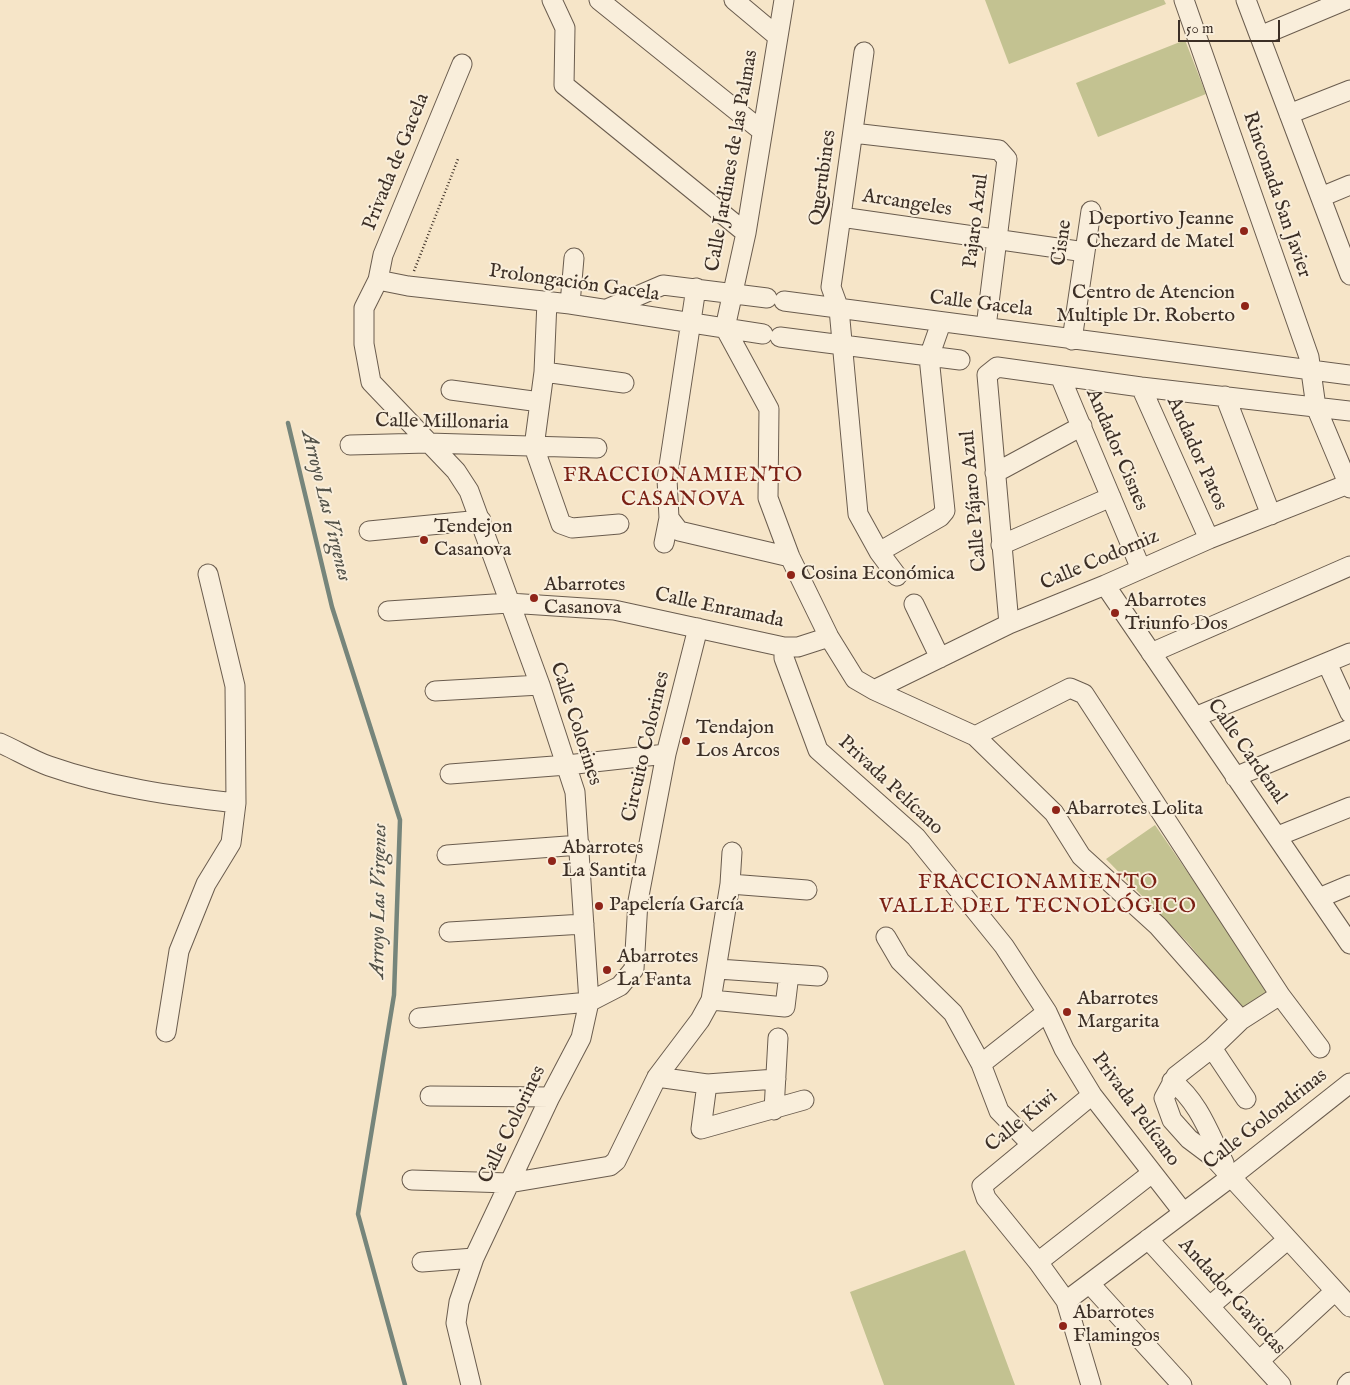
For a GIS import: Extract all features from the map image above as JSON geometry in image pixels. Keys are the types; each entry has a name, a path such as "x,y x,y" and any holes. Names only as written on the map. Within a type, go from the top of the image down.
{"street":[{"path":"552,0 565,28 564,85 746,233"},
{"path":"599,0 762,130"},
{"path":"734,0 777,36"},
{"name":"Calle Jardines de las Palmas","path":"725,328 746,233 784,0"},
{"name":"Rinconada San Javier","path":"1184,0 1309,357 1316,407 1349,482"},
{"path":"1246,0 1350,275"},
{"path":"1260,36 1346,0"},
{"name":"Querubines","path":"864,52 831,287 839,309 858,514 879,552 897,576"},
{"name":"Privada de Gacela","path":"378,280 383,256 462,64"},
{"path":"1289,114 1350,90"},
{"name":"Pajaro Azul","path":"853,133 999,150 1007,159 986,327"},
{"path":"1321,197 1350,185"},
{"name":"Cisne","path":"1072,340 1091,211"},
{"name":"Arcangeles","path":"841,217 997,241 1085,252"},
{"path":"570,304 574,258"},
{"name":"Prolongación Gacela","path":"378,280 408,286 570,304 772,336 960,360"},
{"name":"Calle Colorines","path":"378,280 364,308 364,344 370,382 456,471 469,491 540,685 576,792 590,1002 581,1038 509,1182 474,1258 459,1302 456,1323 471,1385"},
{"name":"Calle Gacela","path":"606,309 663,285 733,292 839,309 986,327 1312,372 1350,375"},
{"path":"664,543 668,518 667,479 696,288"},
{"path":"547,301 544,372 534,447 561,524 572,528 618,524"},
{"path":"879,552 940,517 945,511 929,357 941,322"},
{"path":"725,328 769,409 768,498 790,557 829,637 855,679 874,690 975,736 1054,813 1081,856 1158,926 1241,1020"},
{"name":"Calle Pájaro Azul","path":"1009,624 986,374 997,367 1060,376"},
{"path":"544,372 624,382"},
{"path":"1060,376 1350,411"},
{"name":"Andador Cisnes","path":"1060,376 1141,569"},
{"name":"Andador Patos","path":"1141,387 1209,539"},
{"path":"451,390 540,402"},
{"path":"1225,396 1271,514"},
{"path":"995,473 1082,426"},
{"name":"Calle Millonaria","path":"350,445 428,443 597,448"},
{"name":"Calle Codorniz","path":"874,690 1009,624 1349,482"},
{"path":"1001,545 1111,497"},
{"path":"668,518 679,531 790,557"},
{"path":"369,531 481,520"},
{"path":"1151,653 1350,566"},
{"path":"166,1032 179,951 206,884 231,843 236,804 235,686 208,574"},
{"name":"Calle Cardenal","path":"1105,585 1350,944"},
{"name":"Calle Enramada","path":"388,611 509,603 614,610 784,647 798,647 829,637"},
{"path":"914,604 940,658"},
{"name":"Circuito Colorines","path":"590,1002 620,986 634,968 638,901 666,754 698,628"},
{"name":"Privada Pelícano","path":"784,647 784,658 818,750 916,837 1004,946 1047,1012 1064,1050 1092,1094 1184,1212"},
{"path":"1195,718 1350,652"},
{"path":"1327,663 1350,713"},
{"path":"435,691 540,685"},
{"path":"975,736 1070,688 1084,694 1280,995 1320,1048"},
{"path":"1236,777 1350,729"},
{"path":"0,743 48,765 98,780 163,795 236,804"},
{"path":"450,774 567,765 666,754"},
{"path":"1278,836 1350,806"},
{"path":"448,855 580,845"},
{"path":"412,1180 509,1182 610,1166 616,1161 657,1077 700,1020 711,1000 718,969 730,884 732,852"},
{"path":"730,884 807,890"},
{"path":"1319,898 1350,885"},
{"path":"449,932 584,924"},
{"path":"886,937 900,961 953,1013 981,1064 999,1111 1031,1144"},
{"path":"718,969 818,976"},
{"path":"711,1000 786,1007 789,974"},
{"path":"1280,995 1241,1020 1212,1048 1172,1081 1164,1098 1172,1120 1231,1177 1350,1307"},
{"path":"419,1018 590,1002"},
{"path":"981,1064 1047,1012"},
{"path":"774,1110 778,1038"},
{"path":"1212,1048 1246,1099"},
{"path":"657,1077 707,1084 776,1079"},
{"path":"1172,1081 1183,1090 1197,1107 1231,1177"},
{"name":"Calle Golondrinas","path":"1066,1301 1231,1177 1350,1083"},
{"path":"707,1084 701,1129 804,1100"},
{"name":"Calle Kiwi","path":"1038,1262 986,1198 982,1186 1092,1094"},
{"path":"430,1096 550,1097"},
{"path":"1091,1385 1066,1301 1038,1262 1152,1173"},
{"name":"Andador Gaviotas","path":"1148,1239 1281,1385"},
{"path":"1210,1306 1287,1240"},
{"path":"422,1262 474,1258"},
{"path":"1090,1284 1182,1385"},
{"path":"1260,1361 1335,1291"},
{"path":"1347,1385 1350,1382"}],"path":[{"path":"408,286 458,159"}],"shaded area":[{"path":"985,0 1164,0 1166,4 1009,64"},
{"path":"1185,40 1206,94 1098,137 1076,83"},
{"path":"1155,825 1271,993 1244,1011 1188,943 1106,859"},
{"path":"965,1250 1015,1385 884,1385 850,1292"}],"waterway":[{"name":"Arroyo Las Virgenes","path":"288,423 332,607 400,820 394,995 358,1214 405,1385"}],"place":[{"name":"Deportivo Jeanne Chezard de Matel","path":"1244,231"},
{"name":"Centro de Atencion Multiple Dr. Roberto","path":"1245,306"},
{"name":"Tendejon Casanova","path":"424,540"},
{"name":"Cosina Económica","path":"791,575"},
{"name":"Abarrotes Casanova","path":"534,598"},
{"name":"Abarrotes Triunfo Dos","path":"1115,613"},
{"name":"Tendajon Los Arcos","path":"686,741"},
{"name":"Abarrotes Lolita","path":"1056,810"},
{"name":"Abarrotes La Santita","path":"552,861"},
{"name":"Papelería García","path":"599,906"},
{"name":"Abarrotes La Fanta","path":"607,970"},
{"name":"Abarrotes Margarita","path":"1067,1012"},
{"name":"Abarrotes Flamingos","path":"1063,1326"}],"district":[{"name":"FRACCIONAMIENTO CASANOVA","path":"683,489"},
{"name":"FRACCIONAMIENTO VALLE DEL TECNOLÓGICO","path":"1038,896"}]}
